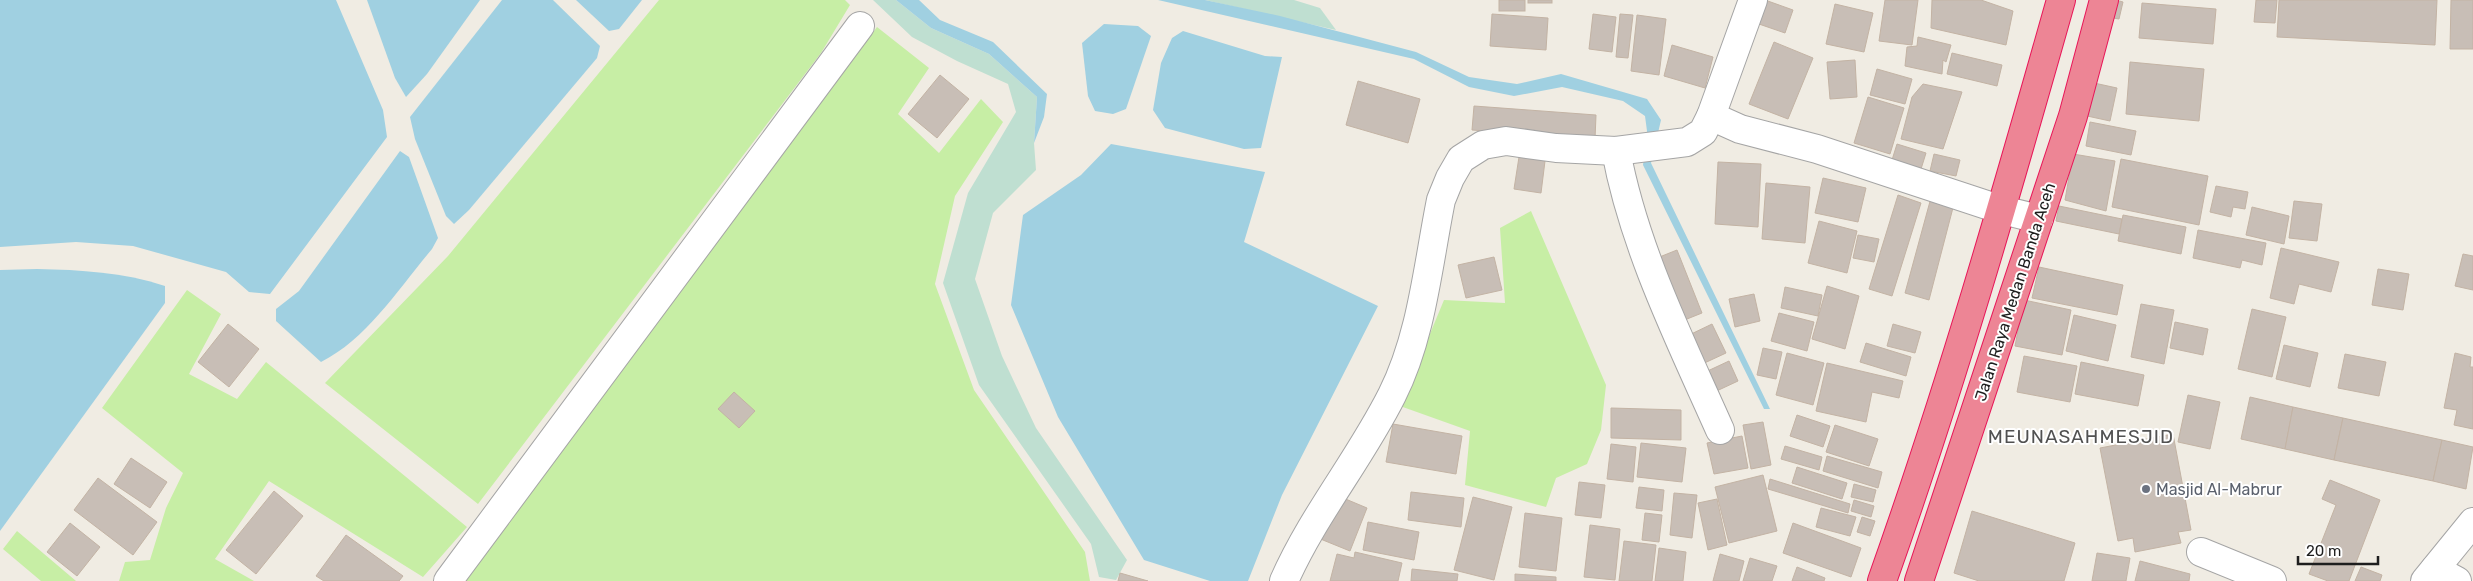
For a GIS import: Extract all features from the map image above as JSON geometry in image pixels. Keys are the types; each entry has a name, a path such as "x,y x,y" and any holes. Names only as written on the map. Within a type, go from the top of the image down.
{"highway":[{"path":"1882,581 2002,210 2061,0"},
{"name":"Jalan Raya Medan Banda Aceh","path":"1919,581 2073,116 2104,0"},
{"path":"1934,424 1968,434"}],"street":[{"path":"1284,581 1297,551 1392,395 1407,363 1441,200 1450,178 1461,159 1483,145 1506,141 1556,148 1626,149 1687,142 1703,132 1711,116 1753,0"},
{"path":"448,581 860,26"},
{"path":"1711,116 1740,129 1817,149 2002,210 2039,219"},
{"path":"1626,149 1622,185 1634,223 1674,327 1720,430"},
{"path":"2439,577 2473,522"},
{"path":"2201,552 2272,581"}],"green space":[{"path":"659,0 845,0 850,5 821,53 478,504 325,383 448,256"},
{"path":"873,0 896,0 931,28 989,54 1037,97 1034,143 1036,170 993,213 975,279 1002,356 1036,428 1127,560 1116,580 1099,577 1091,544 979,385 943,283 968,193 1016,112 1008,84 957,61 912,37"},
{"path":"1205,0 1294,0 1320,8 1336,30"},
{"path":"877,27 929,68 898,114 939,153 981,99 1003,122 955,196 935,284 974,390 1085,552 1090,581 462,581"},
{"path":"1531,211 1606,385 1601,430 1587,464 1556,478 1546,507 1465,485 1470,431 1400,406 1444,300 1505,303 1500,228"},
{"path":"187,290 221,314 189,374 237,399 266,362 467,527 423,577 269,481 215,559 254,581 119,581 125,562 150,560 166,508 183,473 102,408"},
{"path":"17,531 76,581 41,581 3,549"}],"water":[{"path":"0,0 336,0 383,110 387,137 270,294 249,292 226,272 133,246 76,242 0,247"},
{"path":"367,0 480,0 427,74 406,97 395,78"},
{"path":"502,0 553,0 600,46 597,58 469,210 454,224 446,216 415,139 410,117"},
{"path":"576,0 642,0 619,29 609,31"},
{"path":"896,0 919,0 940,20 993,42 1047,94 1044,117 1034,143 1037,97 989,54 931,28"},
{"path":"1158,0 1205,0 1280,16 1416,52 1469,77 1517,84 1561,74 1647,99 1661,120 1651,163 1770,409 1764,409 1643,165 1647,131 1645,116 1623,101 1562,87 1514,96 1469,87 1414,59"},
{"path":"1104,24 1138,26 1151,36 1126,109 1113,114 1095,111 1088,96 1082,43"},
{"path":"1183,31 1265,56 1282,57 1261,148 1244,149 1165,128 1153,110 1161,63 1172,38"},
{"path":"1111,144 1265,172 1244,242 1378,306 1282,495 1248,581 1210,581 1144,560 1058,417 1011,305 1023,215 1081,175"},
{"path":"400,151 409,157 438,238 432,249 395,296 368,326 338,352 321,362 276,321 276,309 299,291"},
{"path":"37,269 102,273 149,281 165,286 165,303 0,531 0,270"}],"building":[{"path":"1499,0 1525,0 1525,11 1499,11"},
{"path":"1528,0 1552,0 1552,3 1528,3"},
{"path":"1765,0 1793,10 1785,33 1756,23"},
{"path":"1885,0 1918,0 1912,45 1879,41"},
{"path":"1932,0 1981,0 2013,11 2006,45 1931,28"},
{"path":"2116,0 2123,2 2119,19 2107,17"},
{"path":"2256,0 2277,0 2275,23 2254,22"},
{"path":"2279,0 2437,0 2435,45 2277,37"},
{"path":"2451,0 2473,0 2473,49 2450,49"},
{"path":"2142,3 2216,9 2213,44 2139,38"},
{"path":"1835,4 1873,13 1864,52 1826,44"},
{"path":"1492,14 1548,18 1546,50 1490,46"},
{"path":"1593,14 1616,17 1612,52 1589,49"},
{"path":"1620,14 1633,15 1628,58 1616,57"},
{"path":"1637,15 1666,19 1659,75 1631,71"},
{"path":"1918,37 1951,45 1946,62 1943,60 1942,74 1905,66 1907,47 1917,46"},
{"path":"1774,42 1813,58 1788,119 1749,104"},
{"path":"1672,45 1713,57 1705,88 1664,76"},
{"path":"1952,53 2002,65 1997,86 1947,74"},
{"path":"1855,60 1857,97 1830,99 1827,62"},
{"path":"2130,62 2204,69 2199,121 2126,114"},
{"path":"1877,69 1912,79 1905,104 1870,95"},
{"path":"940,75 969,99 937,138 908,114"},
{"path":"1358,81 1420,99 1408,143 1346,125"},
{"path":"2085,81 2117,88 2110,121 2078,114"},
{"path":"1923,84 1962,92 1943,149 1901,139 1912,97"},
{"path":"1868,97 1904,108 1890,154 1854,143"},
{"path":"1474,106 1596,115 1595,139 1472,130"},
{"path":"2090,122 2136,131 2131,155 2086,146"},
{"path":"1897,144 1926,153 1921,169 1892,160"},
{"path":"1934,154 1960,160 1956,176 1930,171"},
{"path":"2073,154 2115,161 2106,211 2065,200"},
{"path":"1519,157 1545,161 1541,193 1514,189"},
{"path":"2121,159 2208,176 2199,225 2112,207"},
{"path":"1718,162 1761,164 1758,227 1715,224"},
{"path":"1823,178 1866,188 1858,222 1815,213"},
{"path":"1766,183 1810,187 1805,243 1762,239"},
{"path":"2216,186 2248,192 2245,209 2233,207 2231,217 2210,212"},
{"path":"1932,194 1955,200 1929,300 1905,293"},
{"path":"1898,195 1921,203 1892,296 1869,289"},
{"path":"2294,201 2322,204 2317,241 2289,238"},
{"path":"2059,206 2122,219 2119,234 2056,221"},
{"path":"2252,207 2289,216 2284,244 2246,235"},
{"path":"2123,215 2186,227 2181,254 2118,241"},
{"path":"1819,221 1857,231 1847,273 1808,263"},
{"path":"2198,230 2266,243 2262,265 2242,260 2240,268 2193,258"},
{"path":"1858,235 1879,239 1874,262 1853,258"},
{"path":"2281,248 2339,262 2331,292 2299,284 2294,304 2270,298"},
{"path":"1677,250 1702,313 1677,323 1652,260"},
{"path":"2463,254 2473,256 2473,290 2455,286"},
{"path":"1494,257 1502,290 1466,298 1458,265"},
{"path":"2039,267 2123,285 2117,315 2032,298"},
{"path":"2378,269 2409,274 2403,310 2372,305"},
{"path":"1827,286 1859,296 1845,349 1812,339"},
{"path":"1785,287 1822,295 1818,316 1781,308"},
{"path":"1754,294 1760,321 1735,327 1729,299"},
{"path":"2024,300 2071,310 2062,355 2015,346"},
{"path":"2141,304 2174,310 2164,364 2131,357"},
{"path":"2252,309 2286,317 2272,377 2238,369"},
{"path":"1779,313 1814,322 1807,351 1771,341"},
{"path":"2074,315 2116,325 2108,361 2066,351"},
{"path":"2175,322 2208,329 2203,355 2170,348"},
{"path":"228,324 259,349 229,387 198,362"},
{"path":"1712,324 1726,353 1698,366 1685,337"},
{"path":"1893,324 1921,332 1915,353 1887,346"},
{"path":"1866,343 1911,357 1906,376 1860,362"},
{"path":"2284,345 2318,353 2310,387 2276,379"},
{"path":"1763,348 1782,352 1776,379 1757,375"},
{"path":"1787,353 1824,363 1813,405 1776,395"},
{"path":"2455,353 2471,357 2470,367 2473,367 2473,429 2454,425 2457,410 2444,408"},
{"path":"2345,354 2386,362 2379,396 2338,388"},
{"path":"2024,356 2077,366 2070,402 2017,392"},
{"path":"1729,361 1738,381 1708,395 1699,375"},
{"path":"2081,362 2144,375 2138,406 2075,394"},
{"path":"1827,363 1903,381 1899,398 1872,392 1866,422 1816,411"},
{"path":"734,392 755,411 739,428 718,409"},
{"path":"2188,395 2220,402 2210,449 2178,442"},
{"path":"2250,397 2293,407 2285,449 2241,439"},
{"path":"2293,407 2343,418 2334,460 2285,449"},
{"path":"1611,408 1681,410 1681,440 1611,438"},
{"path":"1797,415 1830,426 1823,447 1790,436"},
{"path":"2343,418 2442,440 2433,481 2334,460"},
{"path":"1763,422 1771,465 1751,469 1743,425"},
{"path":"1393,424 1462,436 1456,474 1386,462"},
{"path":"1835,425 1878,439 1869,466 1826,452"},
{"name":"Masjid Al-Mabrur","path":"2173,434 2191,530 2178,532 2181,543 2135,552 2133,538 2118,541 2100,448"},
{"path":"1742,436 1748,468 1714,474 1707,443"},
{"path":"2442,440 2473,447 2466,489 2433,481"},
{"path":"1641,443 1686,448 1682,482 1637,477"},
{"path":"1611,444 1636,447 1633,482 1607,479"},
{"path":"1785,446 1822,457 1819,470 1781,459"},
{"path":"1827,456 1882,472 1878,488 1823,471"},
{"path":"131,458 167,482 150,508 114,484"},
{"path":"1797,467 1847,483 1842,499 1792,483"},
{"path":"1763,475 1777,531 1729,543 1715,487"},
{"path":"98,478 157,522 133,555 74,510"},
{"path":"1770,479 1850,504 1848,513 1768,489"},
{"path":"2330,480 2380,500 2349,581 2328,581 2309,574 2336,505 2322,499"},
{"path":"1579,482 1605,485 1601,518 1575,515"},
{"path":"1854,484 1876,490 1873,502 1851,497"},
{"path":"1639,487 1664,490 1662,511 1636,508"},
{"path":"274,491 303,516 256,574 226,550"},
{"path":"1411,492 1464,498 1461,527 1408,520"},
{"path":"1674,493 1697,495 1692,538 1670,535"},
{"path":"1336,495 1367,508 1350,551 1318,538"},
{"path":"1473,497 1512,507 1494,580 1454,570"},
{"path":"1717,499 1727,545 1708,550 1698,503"},
{"path":"1854,500 1874,506 1871,517 1851,511"},
{"path":"1821,508 1856,517 1850,536 1816,527"},
{"path":"1972,511 2075,543 2064,581 1979,581 1954,573"},
{"path":"1525,513 1562,518 1556,571 1519,567"},
{"path":"1645,513 1662,515 1659,542 1642,540"},
{"path":"1862,517 1875,521 1870,536 1857,532"},
{"path":"1368,522 1419,532 1414,560 1363,550"},
{"path":"70,523 100,547 77,576 47,552"},
{"path":"1793,523 1861,548 1851,577 1783,553"},
{"path":"1590,525 1620,529 1615,580 1584,577"},
{"path":"346,535 403,576 399,581 324,581 316,576"},
{"path":"1624,541 1656,545 1652,581 1619,581"},
{"path":"1659,548 1686,552 1683,581 1655,581"},
{"path":"1355,552 1402,563 1398,581 1330,581 1337,554 1354,558"},
{"path":"2097,553 2130,558 2126,581 2092,581"},
{"path":"1720,554 1744,561 1739,581 1713,581"},
{"path":"1750,558 1777,566 1772,581 1743,581"},
{"path":"2140,561 2190,574 2189,581 2135,581"},
{"path":"1797,567 1825,578 1824,581 1792,581"},
{"path":"2361,567 2382,575 2380,581 2355,581"},
{"path":"1412,569 1458,574 1457,581 1411,581"},
{"path":"1120,573 1148,581 1118,581"},
{"path":"1515,574 1556,577 1556,581 1515,581"}],"place":[{"name":"Masjid Al-Mabrur","path":"2146,489"}],"district":[{"name":"MEUNASAHMESJID","path":"2081,436"}]}
